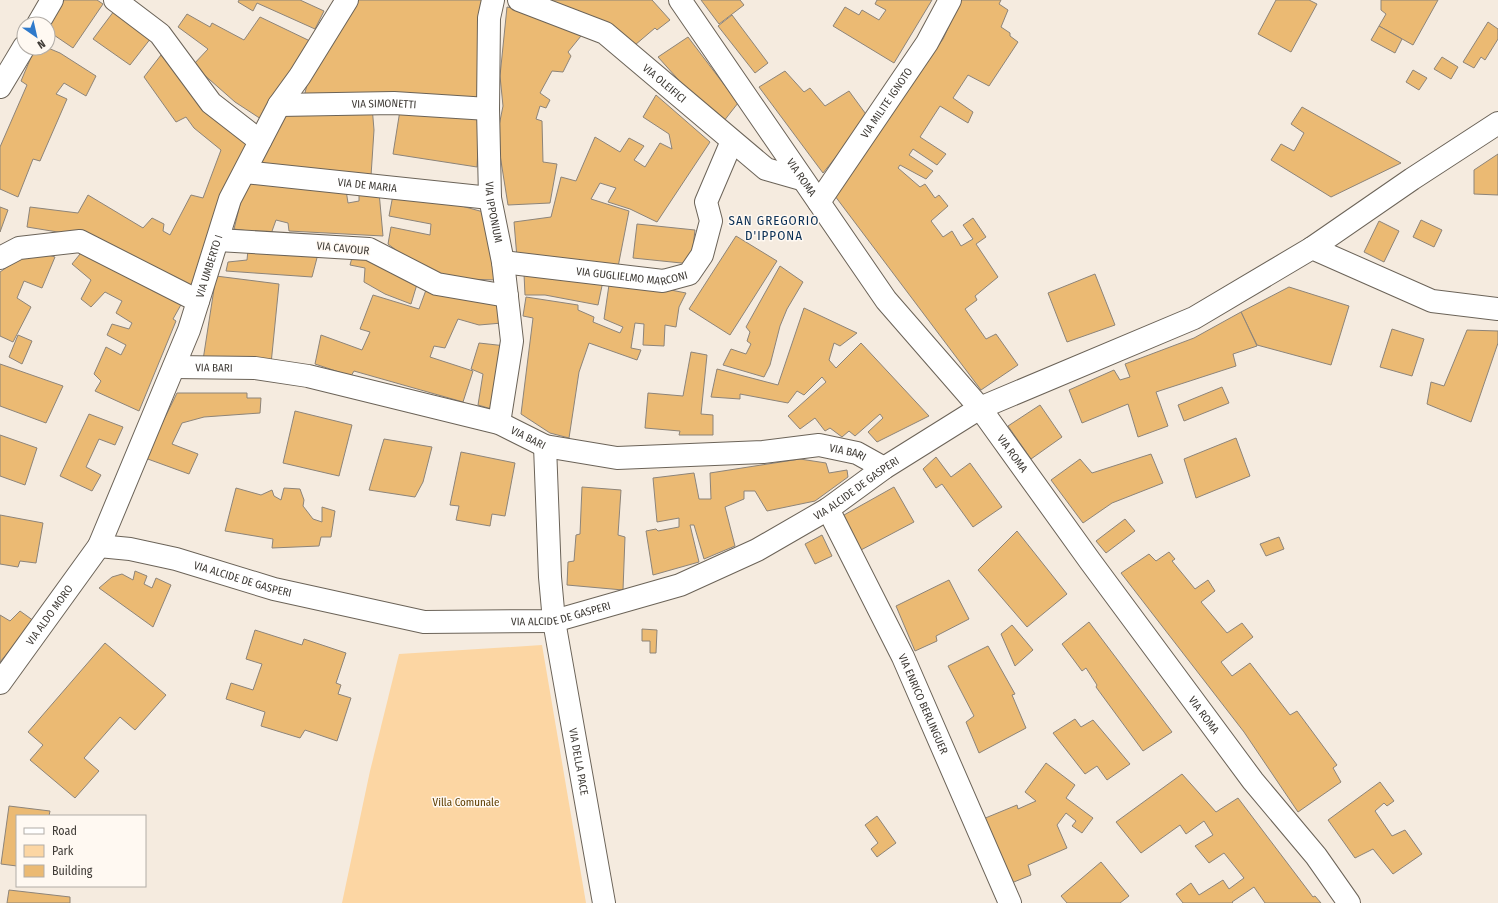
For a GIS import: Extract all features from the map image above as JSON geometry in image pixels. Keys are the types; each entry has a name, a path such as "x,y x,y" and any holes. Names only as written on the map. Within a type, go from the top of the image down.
{"street":[{"path":"43,16 52,0"},
{"path":"115,0 160,34 210,103 260,141"},
{"name":"VIA UMBERTO I","path":"99,546 189,330 230,199 279,105 300,76 347,0"},
{"name":"VIA IPPONIUM","path":"493,0 489,18 488,109 490,198 503,262 512,341 500,423"},
{"name":"VIA OLEIFICI","path":"519,0 605,33 766,169 802,179"},
{"name":"VIA ROMA","path":"680,0 886,300 980,408 1090,562 1253,781 1316,856 1350,903"},
{"name":"VIA MILITE IGNOTO","path":"819,202 927,43 950,0"},
{"path":"0,87 19,56"},
{"name":"VIA SIMONETTI","path":"279,105 394,102 488,109"},
{"name":"VIA ALCIDE DE GASPERI","path":"99,546 130,549 176,559 274,589 424,622 554,621 680,585 757,550 828,509 884,468 980,408 1194,318 1312,248 1412,179 1498,123"},
{"name":"VIA GUGLIELMO MARCONI","path":"503,262 663,281 689,274 702,255 711,221 706,202 732,141"},
{"name":"VIA DE MARIA","path":"245,172 490,198"},
{"name":"VIA CAVOUR","path":"218,240 369,249 437,284 507,296"},
{"path":"0,258 19,248 80,241 198,301"},
{"path":"1312,248 1432,301 1498,309"},
{"name":"VIA BARI","path":"174,367 255,368 308,376 500,423 545,446 617,458 763,452 820,445 857,453 884,468"},
{"name":"VIA DELLA PACE","path":"545,446 550,577 554,621 604,903"},
{"name":"VIA ENRICO BERLINGUER","path":"828,509 902,657 1010,903"},
{"name":"VIA ALDO MORO","path":"0,683 99,546"}],"green space":[{"name":"Villa Comunale","path":"542,645 586,903 342,903 370,771 399,654"}],"building":[{"path":"64,0 97,0 103,4 73,48 56,36 56,16 53,16"},
{"path":"239,0 300,0 324,11 315,29 257,3 253,11 238,2"},
{"path":"356,0 482,0 481,105 304,97 312,64"},
{"path":"536,0 652,0 670,20 657,30 655,28 635,45"},
{"path":"701,0 740,0 744,5 719,24"},
{"path":"877,0 932,0 894,63 833,26 845,7 859,15 862,10 879,20 886,10 875,4"},
{"path":"961,0 1001,0 999,4 1008,10 1001,27 1010,33 1010,36 1018,42 989,86 968,75 953,98 973,112 968,123 940,106 920,137 946,154 937,165 913,149 909,155 933,171 926,179 900,165 898,168 920,187 925,184 935,198 939,195 948,206 931,221 943,237 952,231 961,246 973,239 963,225 973,218 986,237 976,244 998,277 975,296 977,300 965,309 986,339 996,334 1018,365 981,390 835,196 943,39"},
{"path":"1276,0 1309,0 1317,4 1291,52 1258,34"},
{"path":"1381,0 1438,0 1413,45 1379,26 1386,14 1381,10"},
{"path":"507,7 554,17 585,31 568,52 571,56 563,72 552,71 540,93 550,100 546,108 540,106 536,119 542,121 543,162 557,164 550,203 508,205 497,136 503,106 500,76"},
{"path":"114,11 151,38 130,65 93,39"},
{"path":"187,14 210,27 212,23 244,40 260,17 310,41 261,119 235,102 193,65 208,49 178,27"},
{"path":"732,15 768,63 755,73 718,26"},
{"path":"1488,22 1498,29 1498,39 1485,60 1481,57 1474,68 1463,62"},
{"path":"1379,26 1402,39 1395,53 1371,40"},
{"path":"688,37 738,103 720,126 658,57"},
{"path":"56,51 96,76 86,96 64,83 56,94 67,99 40,161 33,159 18,197 0,189 0,147 27,85 21,81 32,56 56,56"},
{"path":"161,55 208,112 249,145 194,293 70,234 27,227 30,207 78,213 88,195 143,228 152,218 164,224 163,231 170,235 191,195 203,198 221,150 194,128 186,117 176,122 144,77"},
{"path":"1442,57 1458,67 1451,79 1434,69"},
{"path":"1413,70 1427,78 1419,90 1406,82"},
{"path":"785,71 804,92 810,88 825,106 849,91 868,117 823,173 759,87"},
{"path":"656,95 710,142 657,222 630,209 608,202 616,188 600,183 591,199 629,211 618,267 517,258 514,222 551,217 561,177 576,181 595,137 620,152 629,138 644,146 634,160 645,167 660,143 672,149 669,134 643,117"},
{"path":"401,104 480,114 477,167 393,154"},
{"path":"372,106 374,130 371,176 261,164 286,108"},
{"path":"1302,107 1401,163 1331,197 1271,160 1281,144 1294,151 1304,133 1291,124"},
{"path":"1498,154 1498,195 1474,194 1474,170"},
{"path":"247,176 346,190 348,203 359,201 359,191 379,192 383,236 289,231 288,223 276,220 271,234 234,229"},
{"path":"393,195 440,200 487,213 498,280 463,279 421,269 388,244 391,227 430,235 431,224 389,216"},
{"path":"0,207 8,210 0,232"},
{"path":"1421,220 1442,230 1434,247 1413,237"},
{"path":"1379,221 1399,231 1384,262 1364,252"},
{"path":"637,224 695,230 691,264 633,258"},
{"path":"736,236 777,261 730,335 689,309"},
{"path":"84,249 183,301 173,319 176,321 139,411 95,391 101,381 94,374 106,347 121,355 126,345 107,335 112,324 129,329 132,323 116,313 122,301 105,292 91,307 81,299 91,280 72,264"},
{"path":"248,250 318,254 312,277 226,271 228,262 247,260"},
{"path":"39,252 55,257 42,288 24,281 17,298 31,307 13,342 0,336 0,272 23,256"},
{"path":"353,254 418,281 411,304 385,294 364,282 365,268 350,265"},
{"path":"780,266 803,282 787,309 780,326 770,365 764,377 723,365 731,349 746,354 751,344 747,341 750,332 746,327"},
{"path":"524,274 603,281 598,305 545,295 525,295"},
{"path":"1095,274 1115,325 1067,342 1048,293"},
{"path":"216,276 279,284 271,364 203,360"},
{"path":"610,278 686,293 679,307 676,327 665,325 664,346 643,345 644,324 635,323 631,348 641,350 637,360 589,343 579,372 569,438 550,433 521,414 533,318 523,316 526,297 578,305 578,310 594,317 593,322 620,333 623,327 604,319"},
{"path":"1289,287 1349,306 1331,365 1257,345 1241,312"},
{"path":"426,290 501,301 502,323 479,325 458,319 445,348 434,346 430,357 473,371 463,402 354,371 351,376 315,364 321,335 362,350 370,332 360,329 373,295 419,309"},
{"path":"804,308 857,333 840,346 834,343 829,360 836,368 861,343 929,416 877,442 868,432 883,418 880,414 855,436 849,431 842,437 830,428 825,431 815,418 800,429 788,416 826,382 822,377 804,395 797,391 788,403 740,394 740,399 711,397 717,369 778,385"},
{"path":"1241,312 1257,346 1233,354 1236,366 1156,392 1168,426 1138,437 1128,404 1082,423 1069,390 1114,370 1120,380 1130,377 1125,364 1194,338"},
{"path":"1392,329 1424,339 1412,376 1380,367"},
{"path":"1467,330 1498,331 1498,343 1471,422 1427,404 1431,382 1444,386"},
{"path":"18,335 32,341 22,364 9,357"},
{"path":"479,343 506,346 495,410 478,405 483,374 471,369"},
{"path":"691,352 707,355 701,414 713,415 713,435 679,435 680,431 645,428 648,393 683,396"},
{"path":"0,364 63,386 46,423 0,406"},
{"path":"1222,387 1229,403 1184,421 1178,405"},
{"path":"177,393 247,393 247,398 261,398 260,413 204,417 182,423 172,444 198,454 189,474 145,458"},
{"path":"1040,405 1062,437 1031,459 1008,426"},
{"path":"295,411 352,425 339,476 283,463"},
{"path":"89,414 123,427 115,445 99,439 86,467 101,475 92,491 60,476"},
{"path":"0,435 37,448 25,485 0,476"},
{"path":"1236,438 1250,476 1196,498 1184,459"},
{"path":"384,439 432,447 423,482 415,497 369,490"},
{"path":"461,452 515,463 505,516 492,514 490,526 456,520 459,506 450,505"},
{"path":"1151,454 1163,483 1112,503 1083,523 1051,480 1080,459 1092,473"},
{"path":"936,457 951,477 970,463 1002,507 973,527 942,484 936,488 923,469"},
{"path":"800,459 826,463 829,473 847,470 848,477 815,501 767,511 755,491 744,491 744,499 725,507 735,546 704,559 694,525 690,525 699,562 653,575 646,531 656,529 658,531 679,527 679,518 657,522 653,478 694,473 699,499 711,499 710,473"},
{"path":"582,487 621,490 618,535 625,537 623,590 567,585 568,562 574,561 576,535 580,534"},
{"path":"894,487 914,522 859,551 844,515"},
{"path":"236,488 261,495 272,490 274,496 281,500 284,488 300,489 304,500 303,506 313,519 322,522 322,507 335,511 331,537 321,537 319,546 272,548 273,539 225,531"},
{"path":"0,515 43,523 36,563 20,561 18,567 0,564"},
{"path":"1125,519 1135,531 1106,553 1096,541"},
{"path":"1017,531 1067,594 1027,627 978,570"},
{"path":"822,535 832,556 815,564 805,544"},
{"path":"1279,537 1284,549 1266,556 1260,544"},
{"path":"1169,552 1175,559 1172,561 1195,589 1208,580 1215,591 1201,602 1227,633 1242,623 1253,637 1221,662 1232,676 1250,663 1290,715 1297,711 1337,765 1333,768 1341,782 1298,812 1244,732 1121,573 1149,554 1156,561"},
{"path":"135,571 147,576 144,584 152,588 156,578 171,585 153,627 99,588 112,577 122,574 133,580"},
{"path":"949,580 969,619 936,636 937,641 915,651 896,606"},
{"path":"20,611 34,621 0,662 0,615 10,621"},
{"path":"1089,622 1172,732 1143,751 1096,687 1097,685 1086,668 1082,671 1062,644"},
{"path":"1012,625 1033,650 1015,666 1001,634"},
{"path":"642,629 657,630 656,653 650,653 650,641 642,641"},
{"path":"255,630 302,645 304,639 346,653 336,683 341,685 338,694 351,698 337,741 305,730 300,738 261,726 265,712 226,699 231,683 253,690 262,664 246,659"},
{"path":"105,643 166,695 135,730 120,717 84,758 99,771 75,798 30,760 43,745 28,732"},
{"path":"988,646 1015,694 1012,695 1026,728 979,753 966,722 974,716 948,666"},
{"path":"1075,719 1081,727 1093,720 1130,764 1107,780 1097,766 1085,774 1053,733"},
{"path":"1046,763 1075,785 1066,798 1093,818 1082,833 1072,826 1076,821 1066,813 1057,825 1067,848 1028,865 1031,875 1009,884 983,819 1017,805 1018,809 1036,801 1025,792"},
{"path":"1182,774 1216,812 1238,798 1313,897 1315,896 1321,903 1265,903 1254,887 1232,902 1233,903 1183,903 1176,894 1191,883 1199,895 1223,880 1229,889 1244,878 1224,853 1209,863 1195,846 1213,835 1204,821 1186,834 1180,825 1141,853 1116,822"},
{"path":"1380,782 1394,801 1387,806 1384,803 1375,811 1392,836 1405,830 1422,854 1393,874 1373,849 1355,858 1328,820"},
{"path":"9,806 50,811 49,815 16,815 16,866 1,864"},
{"path":"877,816 896,843 877,857 871,849 878,843 865,825"},
{"path":"1101,862 1129,896 1120,903 1067,903 1061,896"},
{"path":"9,890 70,897 70,903 7,903"}],"district":[{"name":"SAN GREGORIO D'IPPONA","path":"774,228"}]}
